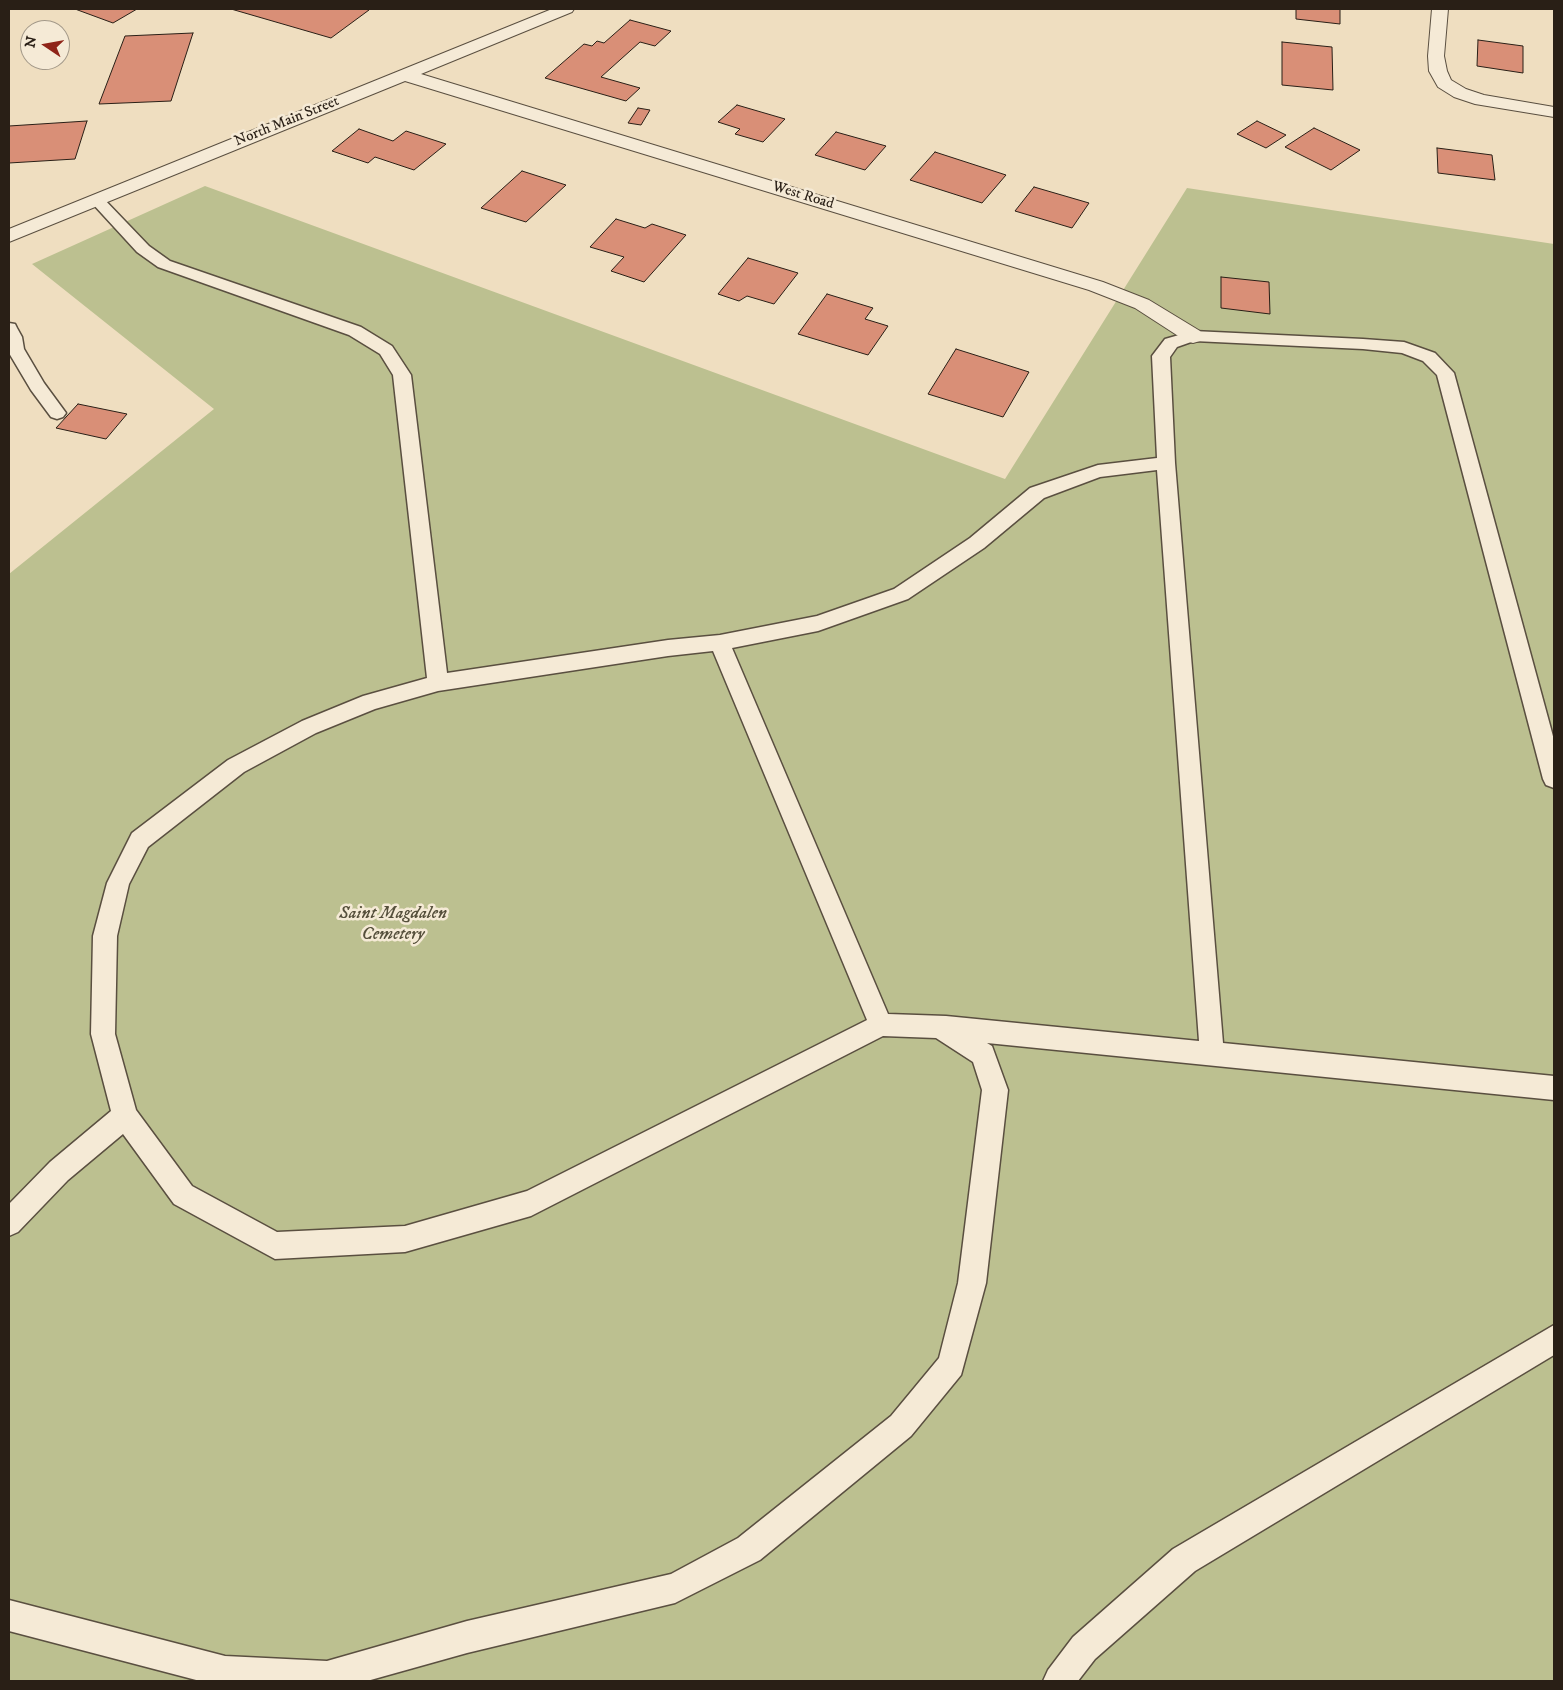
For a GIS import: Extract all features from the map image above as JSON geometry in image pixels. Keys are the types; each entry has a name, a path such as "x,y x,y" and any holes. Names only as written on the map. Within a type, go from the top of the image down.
{"street":[{"name":"North Main Street","path":"9,236 566,9"},
{"path":"1440,9 1436,56 1438,71 1444,83 1460,93 1481,100 1554,112"},
{"name":"West Road","path":"404,75 1096,286 1142,304 1193,336"}],"lane":[{"path":"97,200 143,249 164,264 355,331 386,350 402,375 438,683"},
{"path":"9,328 14,337 14,349 37,386 58,413"},
{"path":"1212,1054 1166,462 1161,356 1171,343 1193,336 1363,344 1404,348 1429,357 1445,373 1554,779"},
{"path":"1166,462 1098,471 1037,493 977,543 901,594 818,623 720,643 668,648 438,683 370,702 309,727 236,766 140,840 118,883 105,936 103,1034 126,1116 183,1196 275,1246 405,1239 532,1203 881,1025 940,1027 1554,1088"},
{"path":"720,643 881,1025"},
{"path":"9,1616 225,1672 327,1677 466,1637 675,1588 749,1549 901,1426 951,1365 972,1283 995,1090 983,1054 940,1027"},
{"path":"9,1223 59,1171 126,1116"},
{"path":"1059,1681 1084,1648 1184,1560 1554,1338"}],"green space":[{"name":"Saint Magdalen Cemetery","path":"205,186 1005,479 1187,188 1554,244 1554,1681 9,1681 9,574 214,409 32,264"}],"building":[{"path":"75,9 137,9 113,23"},
{"path":"231,9 365,9 369,10 331,38"},
{"path":"1296,9 1340,9 1340,24 1296,19"},
{"path":"630,20 671,31 655,46 640,42 601,77 640,88 626,101 545,78 584,44 592,46 597,41 604,43"},
{"path":"193,33 171,101 99,104 125,36"},
{"path":"1478,40 1523,46 1523,73 1477,66"},
{"path":"1282,42 1332,47 1333,90 1282,85"},
{"path":"737,105 785,119 763,142 735,134 740,129 718,122"},
{"path":"638,108 650,110 641,125 628,123"},
{"path":"87,121 75,159 9,163 9,126"},
{"path":"1257,121 1286,135 1266,148 1237,134"},
{"path":"1314,128 1360,150 1331,170 1285,147"},
{"path":"359,129 393,141 406,131 446,144 414,170 375,157 368,163 332,151"},
{"path":"836,132 886,146 865,170 815,155"},
{"path":"1437,148 1492,155 1495,180 1438,173"},
{"path":"935,152 1006,175 982,203 910,180"},
{"path":"522,171 566,185 526,222 481,208"},
{"path":"1034,187 1089,203 1072,228 1015,211"},
{"path":"616,219 645,228 652,224 686,235 644,282 611,271 624,257 590,247"},
{"path":"748,258 798,273 774,304 747,296 739,301 718,294"},
{"path":"1221,277 1269,282 1270,314 1221,308"},
{"path":"827,294 873,308 865,319 888,326 868,355 798,334"},
{"path":"956,349 1029,372 1003,417 928,394"},
{"path":"78,404 127,414 106,439 56,428"}]}
